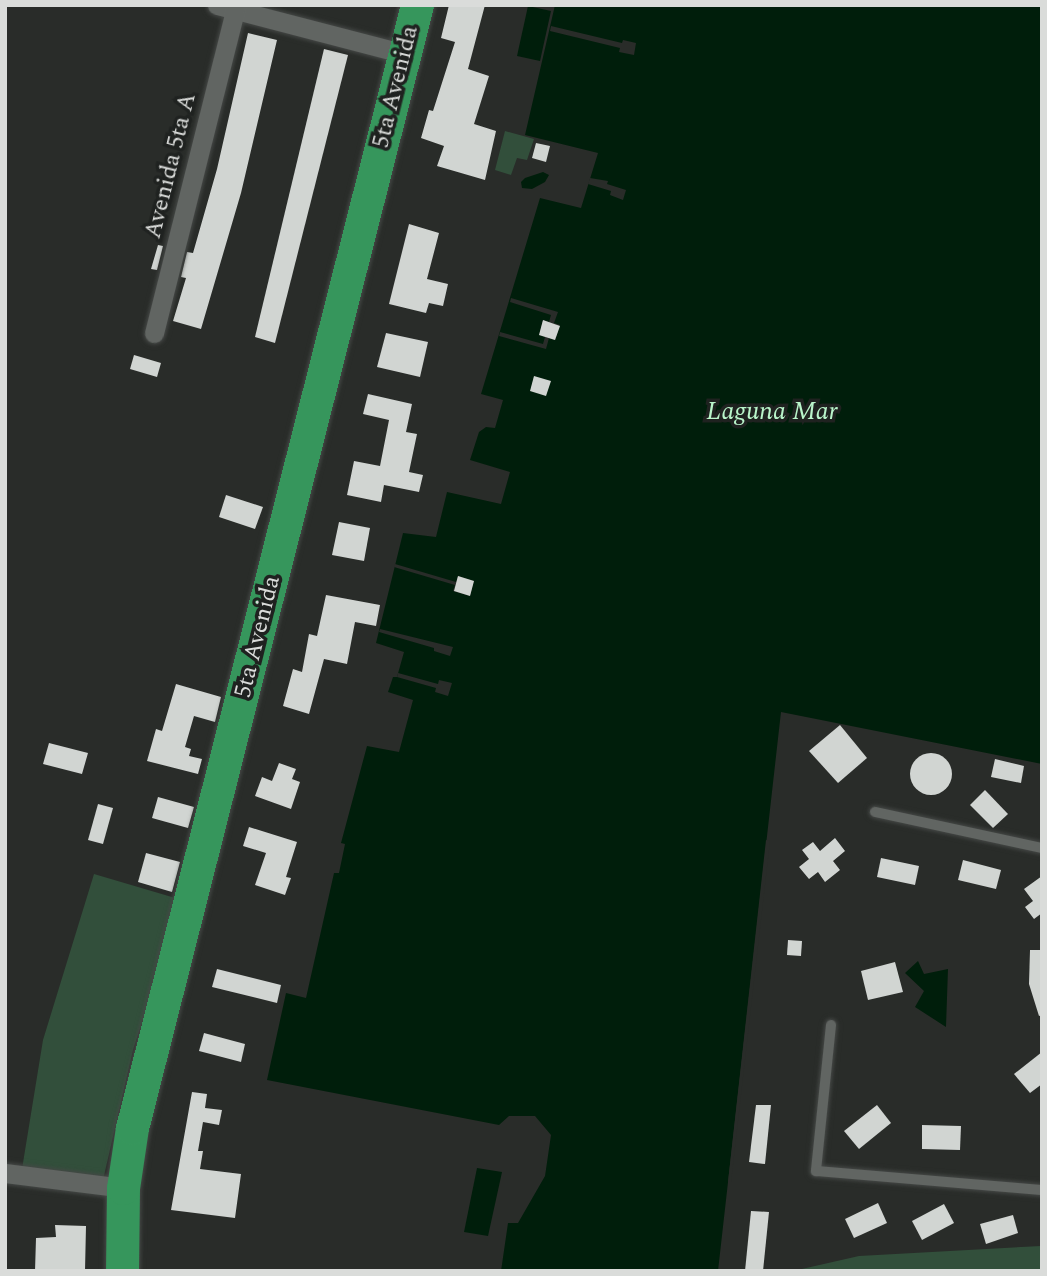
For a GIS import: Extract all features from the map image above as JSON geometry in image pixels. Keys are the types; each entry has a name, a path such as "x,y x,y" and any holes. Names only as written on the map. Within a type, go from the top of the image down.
{"highway":[{"name":"5ta Avenida","path":"122,1271 123,1188 132,1128 159,1013 190,908 417,5"}],"street":[{"path":"226,8 405,54"},
{"name":"Avenida 5ta A","path":"155,333 226,8"},
{"path":"5,1173 123,1188"}],"lane":[{"path":"875,812 1042,848"},
{"path":"831,1025 816,1171 1042,1190"}],"shaded area":[{"path":"505,131 534,139 527,160 517,158 511,175 495,170"},
{"path":"94,874 182,900 133,1050 103,1180 22,1169 43,1040"},
{"path":"1041,1246 1040,1271 793,1271 859,1256"}],"water":[{"name":"Laguna Mar","path":"555,5 1042,5 1042,764 781,712 718,1271 501,1271 508,1223 518,1223 545,1176 551,1135 535,1116 509,1116 499,1125 267,1080 286,993 306,998 334,873 339,873 345,844 341,843 367,746 399,752 413,700 388,692 393,677 397,677 404,652 376,643 403,533 436,537 447,492 501,504 510,472 470,460 479,432 486,427 495,428 503,400 481,394 540,198 581,208 598,153 525,135"},
{"path":"528,6 551,11 540,61 517,56"},
{"path":"543,172 549,175 545,182 532,189 522,188 521,182 525,178"},
{"path":"918,961 924,974 948,969 946,1027 915,1007 924,991 905,973"},
{"path":"477,1168 502,1172 488,1236 464,1232"}],"pier":[{"path":"551,26 622,43 623,40 636,43 634,55 619,52 620,48 550,31"},
{"path":"590,178 608,181 607,184 626,190 623,200 610,195 611,191 588,184"},
{"path":"511,298 558,312 554,323 560,325 555,340 549,338 546,349 499,336 500,332 543,344 545,337 539,335 543,320 549,322 551,315 510,302"},
{"path":"395,564 456,582 458,576 474,581 470,596 453,591 455,585 394,567"},
{"path":"380,629 453,647 450,656 434,651 434,648 379,632"},
{"path":"398,673 438,684 439,680 452,683 448,696 435,692 436,688 397,677"},
{"path":"766,840 770,841 731,1182 728,1182"}],"building":[{"path":"449,5 485,5 468,69 489,76 474,124 496,131 485,180 437,166 444,146 421,138 429,110 433,111 455,42 441,38"},
{"path":"248,33 277,40 241,193 201,329 173,321 186,278 181,277 187,252 193,253 217,169"},
{"path":"324,49 348,55 275,343 255,337"},
{"path":"536,143 550,146 546,162 532,158"},
{"path":"409,224 439,233 427,279 448,284 443,306 429,303 426,313 389,304"},
{"path":"158,245 163,246 157,270 151,269"},
{"path":"543,320 560,326 555,340 539,335"},
{"path":"386,333 428,342 420,377 377,367"},
{"path":"134,355 161,363 157,377 130,369"},
{"path":"534,376 551,381 546,396 530,391"},
{"path":"368,394 412,404 406,432 417,434 409,472 423,475 419,492 384,485 381,502 347,495 354,461 380,466 389,420 363,414"},
{"path":"226,495 263,507 255,529 219,517"},
{"path":"339,522 370,528 364,561 332,555"},
{"path":"458,576 474,581 470,596 454,591"},
{"path":"326,595 380,605 376,626 355,622 347,664 324,659 309,714 283,706 293,669 302,672 309,634 317,636"},
{"path":"176,684 221,697 215,722 194,716 185,747 191,749 189,756 202,759 198,774 147,761 156,729 162,731"},
{"path":"840,725 867,758 838,783 809,751"},
{"path":"49,743 88,753 82,774 43,764"},
{"path":"931,753 946,759 952,774 946,789 931,795 916,789 910,774 916,759"},
{"path":"995,759 1024,766 1021,783 991,777"},
{"path":"279,763 296,769 292,779 300,782 291,809 255,796 262,777 272,781"},
{"path":"985,790 1008,814 993,828 970,805"},
{"path":"158,797 194,807 188,828 152,818"},
{"path":"98,804 113,808 103,844 88,840"},
{"path":"249,827 297,842 286,877 291,878 285,895 255,885 266,853 243,846"},
{"path":"835,838 845,851 833,861 840,870 825,882 818,872 809,879 799,867 809,859 802,850 813,842 820,851"},
{"path":"146,853 180,862 172,892 138,882"},
{"path":"881,858 919,866 915,885 877,877"},
{"path":"963,860 1001,870 996,889 958,880"},
{"path":"1042,876 1042,913 1034,919 1025,907 1033,901 1024,889"},
{"path":"788,940 802,941 801,956 787,955"},
{"path":"1030,950 1042,950 1042,1015 1039,1016 1029,984"},
{"path":"895,962 903,992 868,1000 861,971"},
{"path":"217,969 281,985 277,1003 212,987"},
{"path":"204,1033 245,1044 241,1062 199,1051"},
{"path":"1042,1052 1042,1084 1030,1093 1014,1074"},
{"path":"192,1092 207,1094 205,1108 222,1110 219,1125 203,1122 198,1151 203,1151 200,1169 241,1174 235,1218 171,1210"},
{"path":"756,1105 771,1105 765,1164 749,1162"},
{"path":"877,1105 891,1123 859,1149 844,1131"},
{"path":"922,1125 961,1126 960,1150 922,1149"},
{"path":"878,1203 887,1223 854,1238 845,1219"},
{"path":"944,1204 954,1223 922,1240 912,1221"},
{"path":"751,1211 769,1212 763,1271 745,1271"},
{"path":"1013,1215 1018,1233 986,1244 980,1224"},
{"path":"55,1225 86,1226 85,1271 35,1271 36,1238 56,1237"}]}
